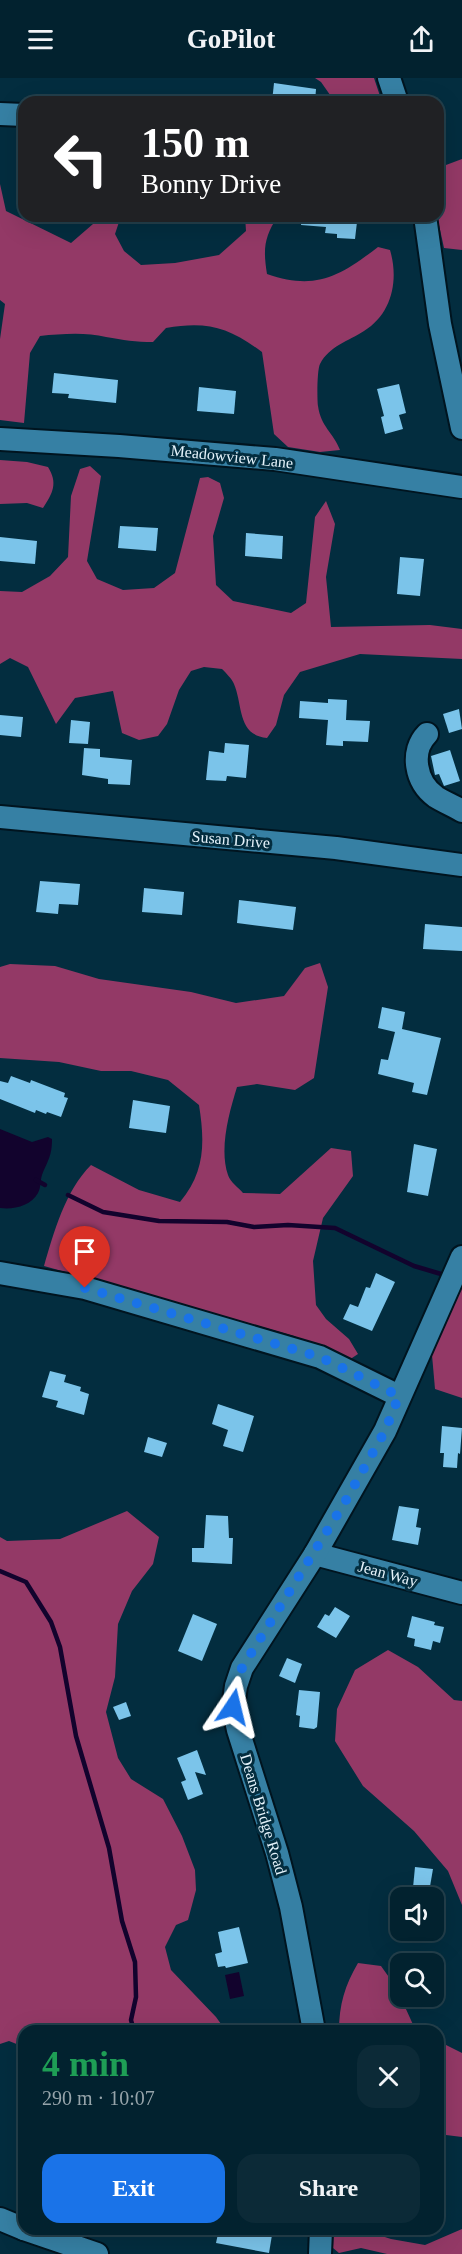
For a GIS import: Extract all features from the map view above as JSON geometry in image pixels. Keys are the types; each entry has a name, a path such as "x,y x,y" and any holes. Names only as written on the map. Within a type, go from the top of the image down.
{"street":[{"path":"389,78 395,96"},
{"path":"0,114 18,115"},
{"path":"426,222 455,370 462,428"},
{"name":"Meadowview Lane","path":"0,439 275,459 462,487"},
{"path":"427,734 418,742 415,760 421,777 434,796 462,811"},
{"name":"Susan Drive","path":"0,817 336,848 462,865"},
{"name":"Deans Bridge Road","path":"313,2025 291,1907 277,1853 238,1730 233,1707 236,1686 242,1668 315,1554 385,1431 462,1257"},
{"path":"0,1273 85,1288 320,1357 399,1396"},
{"name":"Jean Way","path":"315,1554 462,1593"},
{"path":"0,2219 18,2226"},
{"path":"42,2235 97,2254"},
{"path":"320,2254 321,2235"}],"shaded area":[{"path":"315,78 374,78 380,96 331,96 321,82"},
{"path":"462,159 462,250 444,248 438,222 444,222 444,166"},
{"path":"0,184 6,211 18,217 18,222 28,222 71,243 94,222 119,222 115,234 124,251 141,265 175,263 219,255 246,231 245,222 275,222 267,237 265,250 267,274 284,279 314,281 327,278 352,266 378,247 390,250 393,261 391,295 381,315 374,324 340,344 320,364 318,406 324,424 340,450 320,452 288,447 274,434 262,352 238,337 217,328 205,326 166,328 153,342 81,334 40,336 30,353 24,423 0,420 0,339 5,304 0,300"},
{"path":"0,460 27,462 48,467 53,478 53,488 43,508 27,503 0,504"},
{"path":"90,466 101,476 87,561 97,579 123,590 154,588 175,573 200,478 208,477 220,483 224,498 213,536 216,585 233,601 291,613 306,603 315,517 326,501 335,524 326,577 331,627 430,625 462,629 462,659 360,654 300,672 284,695 276,725 267,738 257,736 246,725 237,692 229,676 222,669 204,667 191,671 179,690 167,724 158,736 139,740 122,733 113,691 75,698 56,724 28,667 10,658 0,664 0,591 22,592 50,576 68,557 71,496 80,469"},
{"path":"320,963 328,987 314,1078 295,1090 257,1084 237,1087 226,1131 225,1165 229,1178 243,1193 280,1194 331,1148 351,1151 353,1176 323,1218 313,1261 316,1305 326,1319 349,1339 358,1354 346,1362 294,1336 44,1266 67,1199 91,1165 139,1190 180,1202 199,1168 202,1132 199,1105 168,1080 131,1071 101,1071 59,1062 0,1058 0,967 10,964 55,966 99,979 191,992 236,1003 284,996 305,968"},
{"path":"0,1129 32,1142 48,1137 52,1139 50,1154 38,1193 31,1201 16,1208 0,1208"},
{"path":"462,1286 462,1398 435,1389 432,1355 435,1337"},
{"path":"127,1511 159,1537 153,1564 132,1591 118,1624 115,1677 106,1712 118,1758 131,1779 163,1799 182,1836 195,1870 196,1890 188,1920 176,1925 165,1947 171,1970 222,2025 18,2025 18,2045 9,2041 0,2044 0,1537 7,1541 60,1539"},
{"path":"388,1650 418,1667 454,1700 462,1701 462,1905 448,1871 414,1831 363,1786 335,1741 337,1709 355,1670"},
{"path":"358,1963 381,1966 390,1979 390,2007 405,2007 413,2025 339,2025 344,1996"},
{"path":"239,1972 244,1996 230,1999 225,1975"},
{"path":"444,2044 462,2053 462,2137 444,2135"},
{"path":"462,2229 462,2254 387,2254 361,2248 339,2253 333,2248 334,2235 379,2235 425,2245"}],"building":[{"path":"274,83 316,89 315,96 273,96"},
{"path":"301,222 357,222 355,239 337,238 337,234 325,233 326,227 301,225"},
{"path":"54,373 118,380 116,403 68,398 69,394 52,393"},
{"path":"399,384 406,413 399,415 403,429 385,434 381,417 384,416 377,389"},
{"path":"199,387 236,391 234,414 197,411"},
{"path":"120,526 158,528 156,551 118,548"},
{"path":"246,533 283,536 282,559 245,556"},
{"path":"0,537 37,541 35,564 0,561"},
{"path":"400,557 424,559 420,596 397,594"},
{"path":"328,699 347,700 346,720 370,721 368,742 343,741 343,746 326,745 328,720 299,718 300,701 328,703"},
{"path":"459,709 462,729 449,733 443,714"},
{"path":"0,715 23,717 21,737 0,735"},
{"path":"71,720 90,722 88,744 69,743"},
{"path":"225,743 249,745 246,778 227,776 226,781 206,780 209,751 224,753"},
{"path":"84,748 100,749 100,757 132,760 130,785 108,784 108,779 82,775"},
{"path":"450,750 460,781 444,786 439,774 435,775 431,756"},
{"path":"40,881 80,884 78,905 59,904 58,914 36,912"},
{"path":"144,888 184,892 182,915 142,912"},
{"path":"239,900 296,907 293,930 237,923"},
{"path":"425,924 462,927 462,951 423,949"},
{"path":"382,1007 405,1012 402,1029 441,1038 427,1095 412,1092 414,1083 378,1074 381,1059 388,1060 395,1032 378,1028"},
{"path":"11,1076 30,1083 31,1080 65,1093 64,1097 68,1098 61,1117 36,1110 35,1113 0,1099 0,1081 8,1083"},
{"path":"133,1100 170,1106 166,1133 129,1128"},
{"path":"414,1144 437,1149 428,1196 407,1192"},
{"path":"376,1273 395,1282 372,1331 343,1319 350,1304 358,1307 366,1287 370,1288"},
{"path":"50,1371 66,1375 64,1382 81,1387 80,1391 89,1394 84,1415 56,1407 58,1401 42,1397"},
{"path":"218,1404 254,1416 243,1452 223,1446 228,1430 212,1424"},
{"path":"442,1426 462,1428 457,1468 443,1467 444,1453 440,1453"},
{"path":"148,1437 167,1443 162,1457 144,1452"},
{"path":"399,1506 419,1509 416,1527 421,1528 418,1545 392,1540"},
{"path":"206,1515 228,1516 229,1538 233,1538 232,1564 192,1562 192,1548 204,1548"},
{"path":"335,1607 350,1616 336,1638 317,1627 325,1614 329,1616"},
{"path":"193,1614 217,1624 202,1661 178,1651"},
{"path":"412,1616 435,1622 434,1625 444,1627 440,1643 433,1641 431,1650 414,1646 415,1639 407,1637"},
{"path":"287,1658 302,1664 295,1683 279,1676"},
{"path":"299,1690 320,1692 317,1727 314,1729 299,1727 300,1716 296,1715"},
{"path":"126,1702 131,1716 119,1720 113,1707"},
{"path":"197,1750 206,1775 195,1772 203,1794 188,1800 181,1782 186,1780 177,1758"},
{"path":"415,1867 433,1869 430,1887 413,1887"},
{"path":"239,1927 248,1963 226,1968 225,1966 218,1967 215,1954 222,1952 218,1932"},
{"path":"218,2235 272,2235 269,2253 216,2243"}],"waterway":[{"path":"36,1180 45,1185"},
{"path":"68,1195 103,1212 159,1221 227,1222 254,1227 288,1225 335,1228 414,1266 441,1274"},
{"path":"0,1571 26,1582 51,1622 60,1647 76,1736 109,1848 122,1921 135,1962 136,1997 131,2020 132,2025"}],"route":[{"path":"85,1288 320,1357 399,1396 385,1431 315,1554 242,1668 233,1707"}]}
